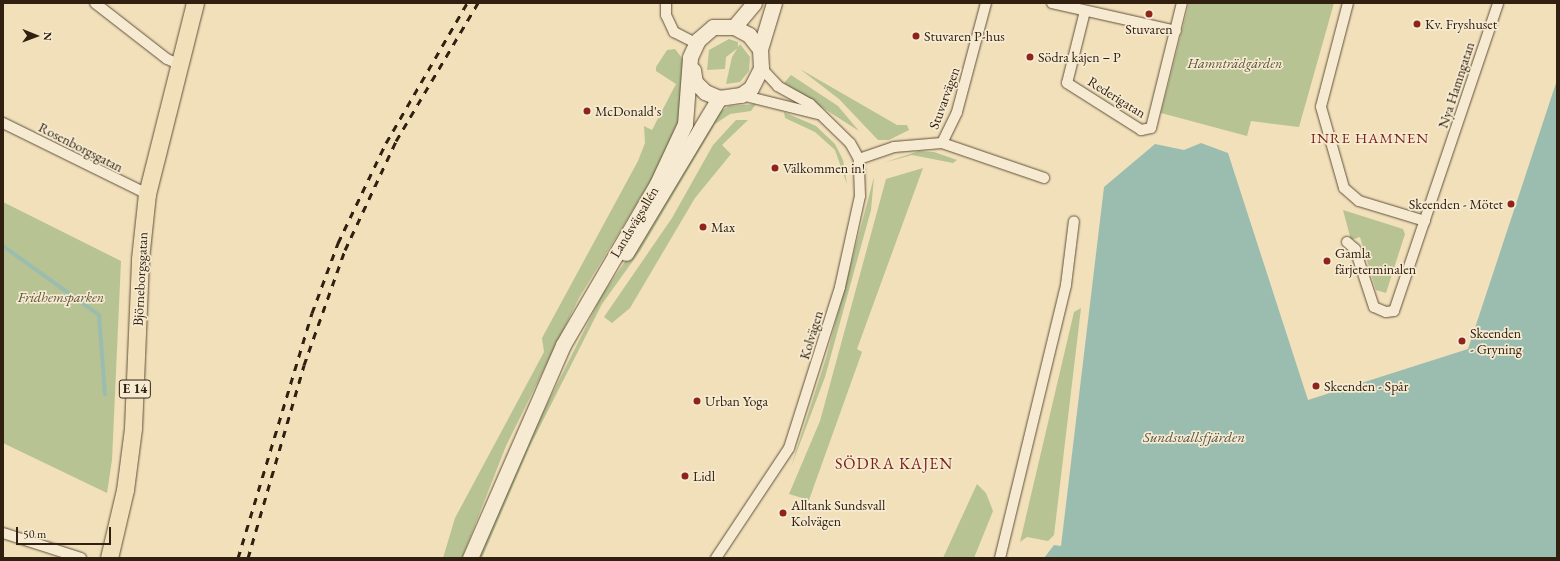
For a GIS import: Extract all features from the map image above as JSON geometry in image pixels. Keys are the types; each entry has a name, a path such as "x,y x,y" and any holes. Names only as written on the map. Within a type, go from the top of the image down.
{"highway":[{"name":"Björneborgsgatan","path":"109,558 125,490 133,428 140,259 147,194 195,3"}],"main road":[{"path":"734,27 754,3"},
{"path":"760,49 749,35 734,27 713,27 693,50 696,82 705,92 719,98 741,95 751,88 761,68 760,49 774,3"},
{"name":"Landsvägsallén","path":"470,558 548,378 567,338 656,184 679,138 690,99 693,50"},
{"name":"Landsvägsallén","path":"548,378 719,98"}],"street":[{"path":"95,3 167,59 179,64"},
{"path":"666,3 666,16 674,32 693,50"},
{"name":"Stuvarvägen","path":"859,159 894,147 942,143 959,105 986,3"},
{"path":"1052,3 1176,31"},
{"name":"Rederigatan","path":"1085,11 1067,83 1141,130 1151,128 1182,3"},
{"path":"1348,3 1321,107 1344,188 1359,201 1426,222"},
{"name":"Nya Hamngatan","path":"1347,242 1355,249 1374,307 1386,312 1394,311 1426,222 1498,3"},
{"path":"761,68 778,86 810,104 818,114 837,128 859,159"},
{"path":"741,95 818,114"},
{"name":"Rosenborgsgatan","path":"3,123 147,194"},
{"path":"942,143 1044,178"},
{"name":"Kolvägen","path":"716,558 772,477 789,448 805,406 858,216 859,159"},
{"path":"1000,558 1066,285 1074,221"},
{"path":"3,533 81,558"}],"green space":[{"name":"Hamnträdgården","path":"1189,3 1334,3 1299,127 1251,121 1247,136 1161,113"},
{"path":"729,39 738,42 738,48 726,57 725,69 707,70 709,50"},
{"path":"740,44 750,57 749,71 740,82 726,84 732,57"},
{"path":"675,49 685,62 679,123 667,154 579,298 506,446 462,558 443,558 455,518 544,352 542,338 638,161 645,143 644,126 652,130 676,84 656,71 656,67 667,50"},
{"path":"800,69 897,125 907,125 909,130 889,140 878,140 839,99"},
{"path":"791,75 838,106 859,131 784,83"},
{"path":"756,104 751,111 730,114 715,124 640,251 602,304 530,446 482,558 479,558 530,438 602,295 644,234 715,115 729,106"},
{"path":"784,112 816,126 835,144 843,160 847,184 835,150 815,132 785,118"},
{"path":"736,120 748,120 722,145 731,154 695,198 630,308 612,323 604,317 672,218 713,145"},
{"path":"919,151 934,152 957,160 953,163 912,155 883,163"},
{"path":"923,168 857,349 862,352 809,500 789,494 820,421 886,179"},
{"path":"874,177 871,210 825,377 791,467 826,358"},
{"name":"Fridhemsparken","path":"3,202 121,261 112,460 107,493 3,443"},
{"path":"1343,210 1403,229 1405,234 1386,293 1376,290 1360,237 1351,240"},
{"path":"1081,308 1054,535 1048,541 1027,537 1020,542 1074,312"},
{"path":"977,484 986,493 993,511 974,558 943,558"}],"water":[{"name":"Sundsvallsfjärden","path":"1557,80 1557,558 1044,558 1054,545 1061,546 1104,187 1155,144 1184,150 1201,143 1228,153 1308,400 1468,349"}],"waterway":[{"path":"3,246 99,315 105,394"}],"railway":[{"path":"238,558 312,313 338,243 386,143 467,3"},
{"path":"248,558 304,365 345,250 396,141 478,3"}],"place":[{"name":"Stuvaren","path":"1149,14"},
{"name":"Kv. Fryshuset","path":"1417,24"},
{"name":"Stuvaren P-hus","path":"916,36"},
{"name":"Södra kajen – P","path":"1030,57"},
{"name":"McDonald's","path":"587,111"},
{"name":"Välkommen in!","path":"775,168"},
{"name":"Skeenden - Mötet","path":"1511,204"},
{"name":"Max","path":"703,227"},
{"name":"Gamla färjeterminalen","path":"1327,261"},
{"name":"Skeenden - Gryning","path":"1462,341"},
{"name":"Skeenden - Spår","path":"1316,386"},
{"name":"Urban Yoga","path":"697,401"},
{"name":"Lidl","path":"685,476"},
{"name":"Alltank Sundsvall Kolvägen","path":"783,513"}],"district":[{"name":"INRE HAMNEN","path":"1370,138"},
{"name":"SÖDRA KAJEN","path":"894,464"}]}
